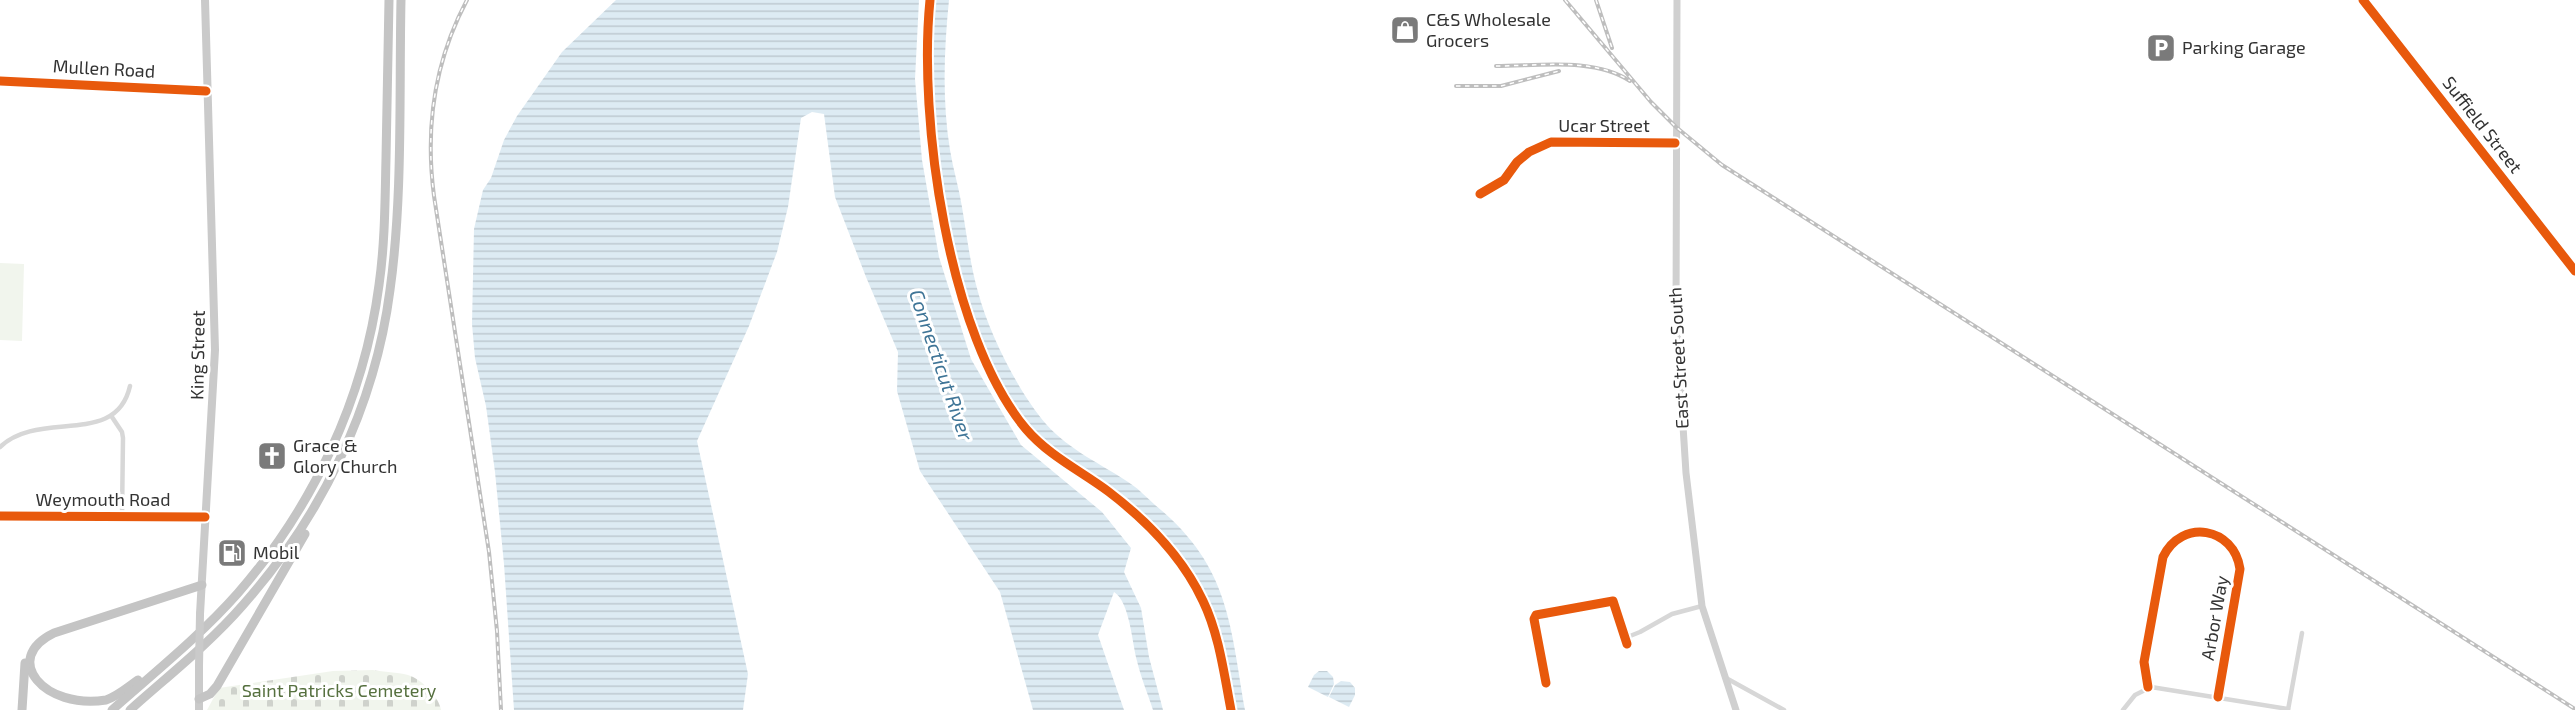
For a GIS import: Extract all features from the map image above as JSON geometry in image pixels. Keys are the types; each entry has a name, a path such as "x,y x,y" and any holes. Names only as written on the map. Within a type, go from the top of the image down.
{"highway":[{"path":"112,710 177,653 232,600 286,531 327,459 357,382 374,317 383,252 389,0"},
{"path":"130,710 202,646 236,612 277,563 312,511 337,466 358,416 378,351 388,306 396,228 400,0"},
{"path":"199,699 210,694 219,682 307,530 312,511"},
{"path":"22,710 27,655 33,642 44,632 193,583 202,585"},
{"path":"177,653 114,697 88,704 65,704 49,698 36,686 30,669 37,646 54,633 202,585"}],"main road":[{"name":"King Street","path":"199,710 200,614 215,350 205,0"},
{"name":"East Street South","path":"1677,0 1678,372 1686,473 1702,606 1736,710"},
{"name":"Weymouth Road","path":"0,516 205,517"}],"street":[{"name":"Suffield Street","path":"2363,0 2575,271"},
{"name":"Mullen Road","path":"0,81 206,91"},
{"name":"Ucar Street","path":"1480,194 1504,180 1520,159 1532,150 1553,142 1676,143"},
{"path":"0,447 11,436 26,431 90,424 112,417 122,404 130,386"},
{"path":"112,417 122,432 123,438 122,517"},
{"name":"Arbor Way","path":"2148,687 2144,662 2163,557 2169,546 2182,536 2204,531 2226,542 2235,552 2239,566 2218,697"},
{"path":"1546,683 1533,619 1535,615 1612,601 1626,641 1672,614 1702,606"},
{"path":"2123,710 2135,694 2148,687 2161,687 2288,710 2302,633"},
{"path":"1725,678 1784,710"}],"green space":[{"path":"0,263 24,264 22,341 0,340"},
{"name":"Saint Patricks Cemetery","path":"373,670 413,677 429,689 437,699 441,710 207,710 219,688 333,671"}],"water":[{"name":"Connecticut River","path":"616,0 919,0 915,79 922,160 939,257 971,359 1021,445 1102,512 1131,548 1124,572 1141,608 1149,657 1163,710 1153,710 1135,653 1127,613 1124,604 1114,592 1098,635 1124,710 1033,710 1000,592 920,471 897,391 898,352 835,197 824,114 812,112 801,118 788,207 777,252 749,326 697,441 748,674 743,710 514,710 495,472 486,406 475,358 472,324 474,229 483,190 491,178 504,140 517,116 562,52"},
{"path":"932,0 949,0 945,75 950,150 975,281 989,325 1025,396 1055,434 1137,489 1179,527 1198,550 1212,573 1222,597 1235,650 1245,710 1234,710 1212,615 1201,588 1185,562 1143,517 1057,453 1034,433 999,384 977,336 959,280 936,159 929,46"},
{"path":"1319,671 1327,671 1333,677 1334,684 1328,697 1308,687 1314,675"},
{"path":"1341,681 1350,682 1355,688 1355,695 1349,707 1329,697 1335,685"}],"railway":[{"path":"467,0 456,23 440,71 432,120 431,171 489,552 497,631 501,710"},
{"path":"1565,0 1651,102 1676,127 1722,165 2575,709"},
{"path":"1596,0 1612,48"},
{"path":"1496,66 1547,64 1583,66 1616,73 1630,81"},
{"path":"1456,86 1501,86 1559,71"}],"cycle path":[{"path":"930,0 927,49 929,104 935,164 944,224 958,284 976,339 999,389 1035,439 1137,515 1162,540 1185,569 1209,614 1231,710"},
{"path":"2363,0 2575,271"},
{"path":"0,81 206,91"},
{"path":"1480,194 1504,180 1517,162 1529,152 1551,142 1675,143"},
{"path":"0,516 205,517"},
{"path":"2148,687 2144,662 2163,557 2182,537 2194,533 2206,533 2218,536 2228,544 2236,555 2240,569 2218,697"},
{"path":"1546,683 1534,619 1536,615 1613,601 1627,644"}],"place":[{"name":"C&S Wholesale Grocers","path":"1405,30"},
{"name":"Parking Garage","path":"2161,48"},
{"name":"Grace & Glory Church","path":"272,456"},
{"name":"Mobil","path":"232,553"}]}
